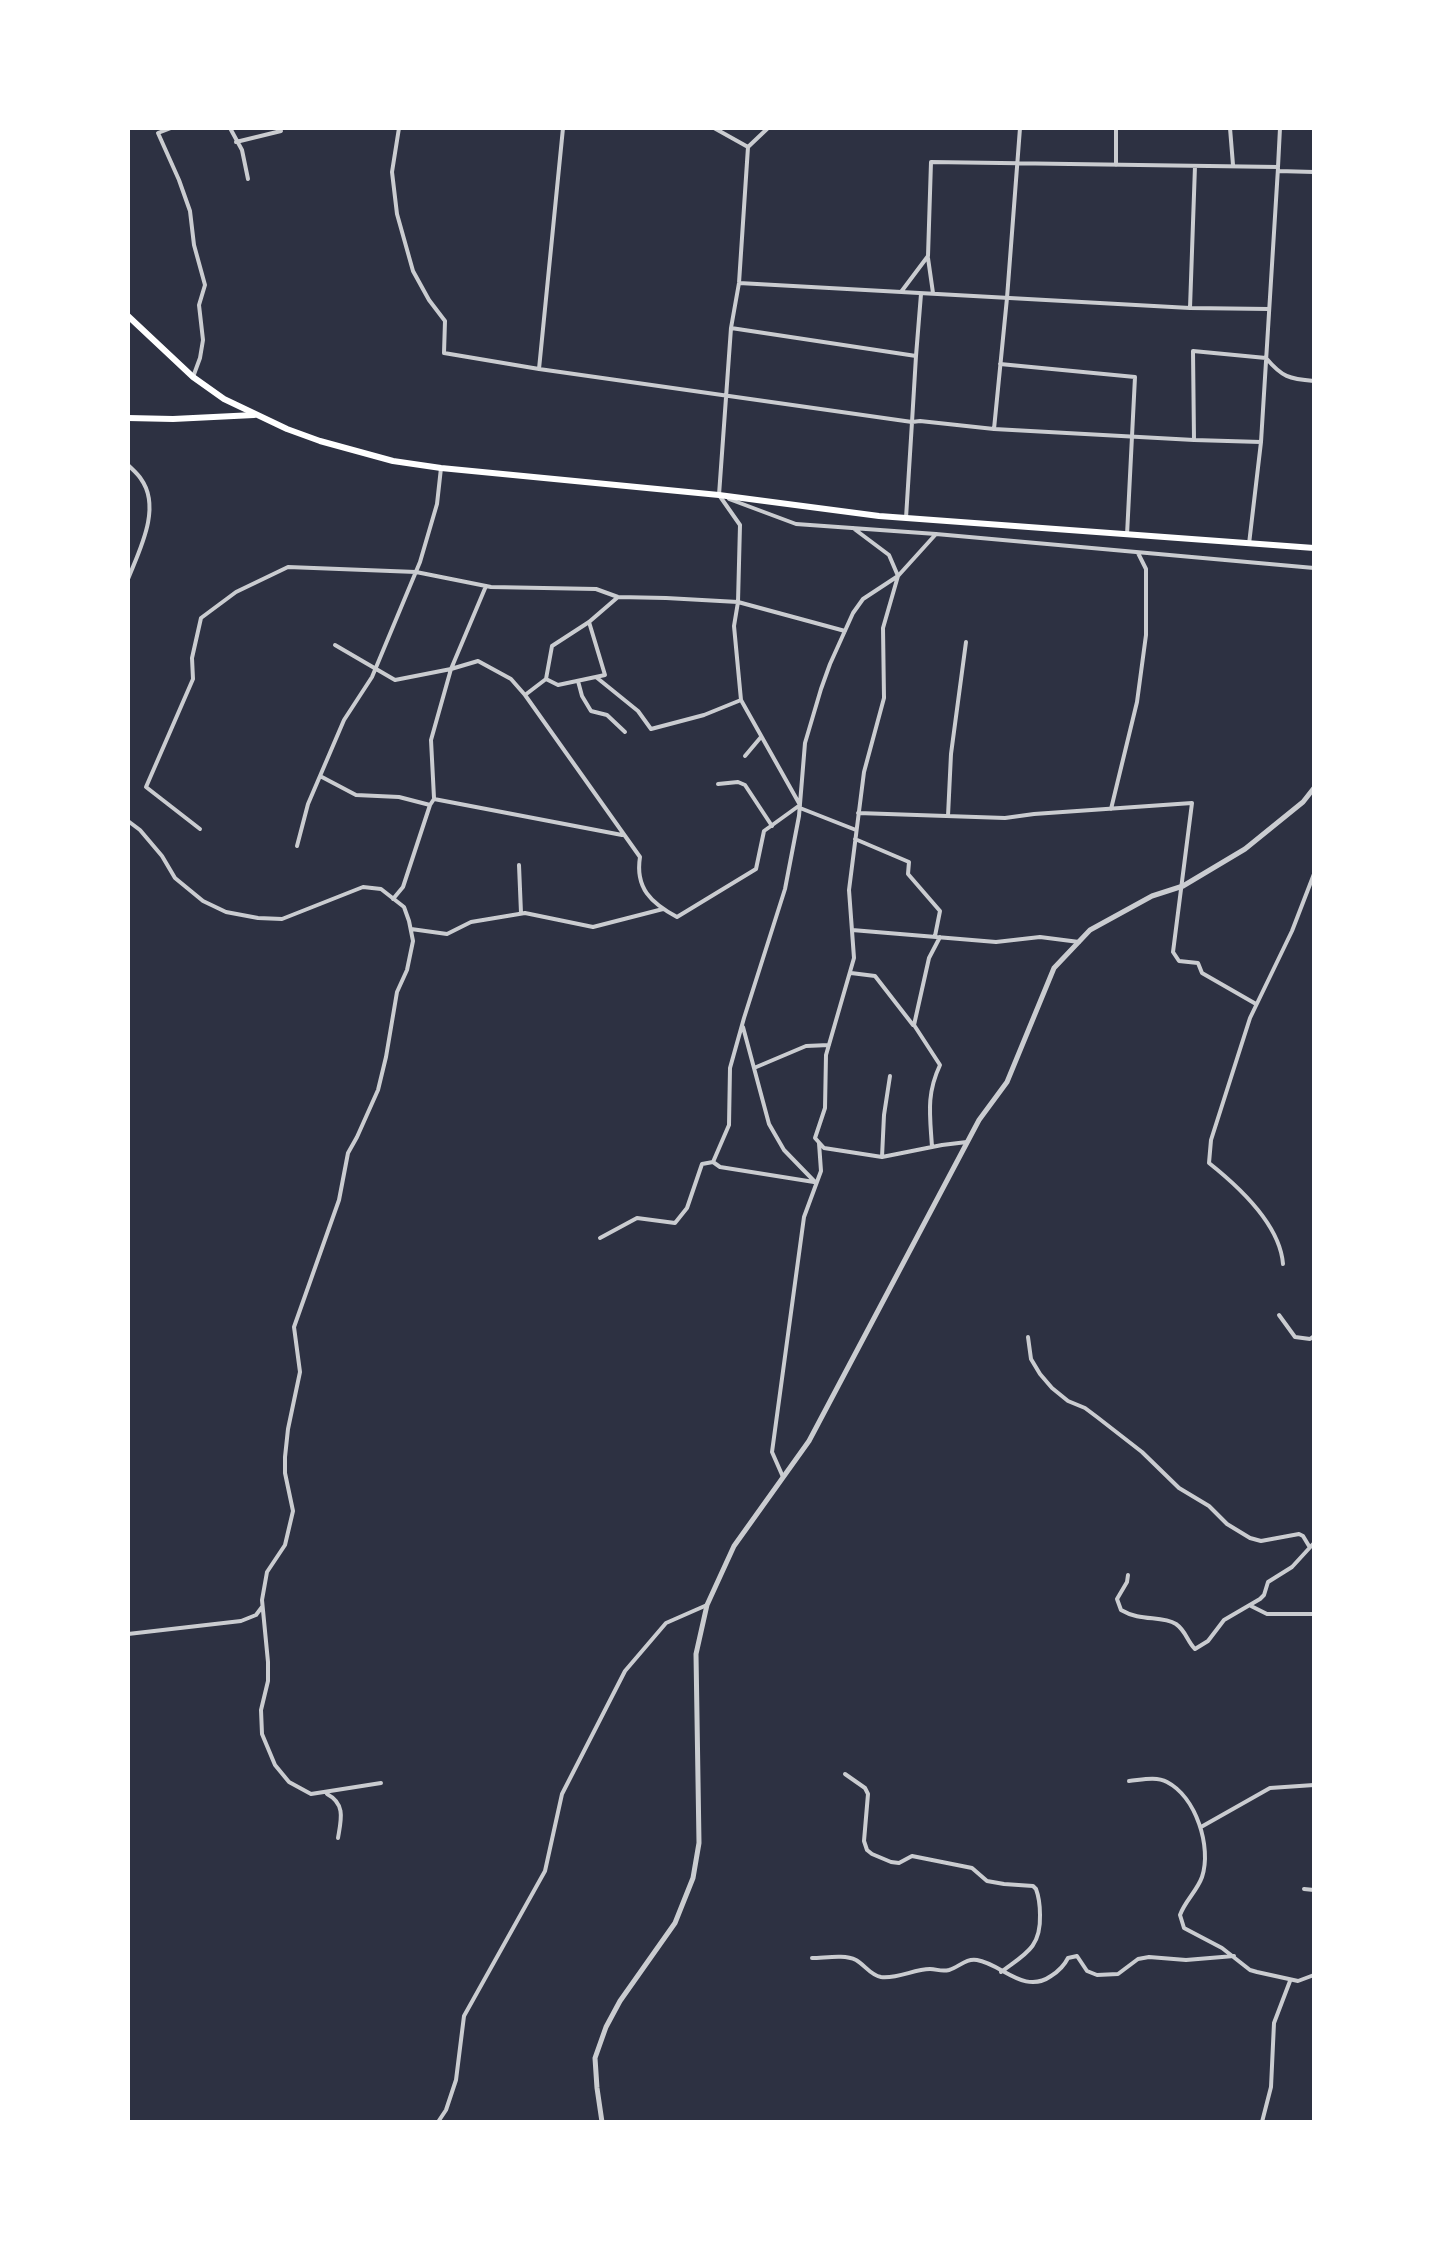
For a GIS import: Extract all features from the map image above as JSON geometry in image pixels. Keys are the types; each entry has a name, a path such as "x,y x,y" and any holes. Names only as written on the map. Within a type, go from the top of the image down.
{"main road":[{"path":"128,316 193,377 224,399 298,433 393,461 906,518 1314,548"},
{"path":"128,418 254,415"}],"street":[{"path":"171,128 158,133 190,211 194,245 205,285 199,305 203,340 193,377"},
{"path":"230,128 242,150 248,179"},
{"path":"399,128 392,172 397,214 413,271 445,321 444,353 912,422 1261,442"},
{"path":"539,369 563,128"},
{"path":"714,128 748,147"},
{"path":"768,128 748,147 719,495 740,525 738,602 734,626 741,700 800,807 856,830"},
{"path":"994,429 1020,128"},
{"path":"1116,128 1116,165"},
{"path":"1230,128 1233,166"},
{"path":"1249,544 1261,442 1280,128"},
{"path":"236,142 281,131"},
{"path":"933,294 928,256 931,162 1233,166 1314,172"},
{"path":"1190,308 1195,166"},
{"path":"900,292 928,256"},
{"path":"739,283 1190,308 1269,309"},
{"path":"906,518 921,294"},
{"path":"731,328 916,356"},
{"path":"1194,440 1193,351 1266,358 1279,373 1294,380 1314,381"},
{"path":"1000,364 1135,377 1127,535"},
{"path":"128,465 143,480 149,499 147,524 128,579"},
{"path":"297,846 308,804 344,720 376,669 416,572 437,504 441,468"},
{"path":"719,495 796,524 1314,568"},
{"path":"853,528 889,555 898,576 883,628 884,698 864,772 849,890 854,958 826,1055 825,1108 815,1138 824,1148 882,1157 967,1142"},
{"path":"713,1162 729,1125 730,1068 785,889 800,807 805,743 830,664 853,613 863,599 898,576 936,534"},
{"path":"1111,809 1137,702 1146,635 1146,569 1137,552"},
{"path":"200,829 146,787 193,679 192,658 201,618 236,592 288,567 416,572 486,586 596,589 618,597 738,602 845,631"},
{"path":"393,899 403,887 434,799 431,740 451,669 486,586"},
{"path":"525,695 546,679 552,646 589,622 618,597"},
{"path":"546,679 558,685 605,675 589,622"},
{"path":"948,816 951,754 966,642"},
{"path":"335,645 395,680 478,661 511,679 640,857 638,872 646,893 677,917 756,869 764,831 800,807"},
{"path":"596,677 638,711 651,729 704,715 741,700"},
{"path":"578,681 591,711 607,715 625,732"},
{"path":"745,756 761,737"},
{"path":"320,776 356,795 399,797 430,805"},
{"path":"718,784 738,782 745,785 772,826"},
{"path":"602,2122 595,2058 606,2027 620,2001 675,1923 693,1878 699,1843 696,1654 707,1605 734,1546 809,1441 979,1120 1007,1082 1054,968 1090,930 1152,896 1183,886 1245,849 1303,802 1314,788"},
{"path":"434,799 625,836"},
{"path":"858,813 1005,818 1192,803 1173,952 1179,961 1198,963 1202,973 1256,1004"},
{"path":"128,821 162,856 175,878 203,901 226,912 282,919 363,887 381,889 404,907 411,929 413,941 407,970 397,992 378,1090 348,1153 339,1200 294,1327 300,1372 285,1457 293,1511 285,1545 267,1572 263,1605 268,1681 261,1710 262,1734 275,1765 289,1782 311,1794 381,1783"},
{"path":"855,839 909,862 908,874 940,911 938,936 929,958 915,1027"},
{"path":"519,865 521,913"},
{"path":"1283,1264 1282,1250 1255,1207 1232,1180 1209,1163 1211,1140 1256,1004 1292,931 1314,874"},
{"path":"411,929 447,934 471,922 521,913 593,927 663,909"},
{"path":"852,930 996,942 1040,937 1079,942"},
{"path":"850,973 875,976 940,1065 931,1083 932,1147"},
{"path":"742,1024 769,1124 784,1150 816,1183"},
{"path":"754,1068 806,1046 829,1045"},
{"path":"882,1157 890,1076"},
{"path":"783,1477 772,1452 804,1217 821,1171 819,1142"},
{"path":"600,1238 637,1218 675,1223 687,1208 702,1164 713,1162 720,1167 816,1183"},
{"path":"1279,1315 1295,1337 1310,1339 1314,1336"},
{"path":"1028,1337 1031,1359 1052,1388 1106,1424 1142,1452 1179,1488 1209,1506 1227,1524 1261,1541 1299,1534 1312,1544 1292,1567 1268,1582 1264,1595 1251,1606 1224,1620 1208,1641 1195,1649 1186,1634 1174,1623 1163,1619 1138,1618 1121,1610 1117,1599 1128,1575"},
{"path":"128,1634 241,1621 256,1615 263,1605"},
{"path":"438,2122 446,2110 456,2080 464,2016 545,1871 562,1794 625,1671 666,1623 707,1605"},
{"path":"1251,1606 1267,1614 1314,1614"},
{"path":"845,1774 865,1788 868,1794 864,1841 872,1854 891,1862 899,1863 912,1856 972,1868 987,1881 1033,1886 1036,1889 1040,1913 1039,1936 1029,1951 1001,1972"},
{"path":"1129,1781 1165,1781 1185,1800 1201,1827 1206,1859 1201,1881 1182,1909 1184,1928 1222,1948 1250,1970 1290,1981 1306,1980 1314,1975"},
{"path":"1201,1827 1270,1788 1314,1785"},
{"path":"325,1793 335,1798 341,1808 338,1838"},
{"path":"1304,1889 1314,1890"},
{"path":"812,1958 851,1959 881,1977 931,1969 948,1970 975,1959 1016,1978 1042,1982 1060,1969 1068,1958 1077,1956 1087,1971 1097,1975 1118,1974 1138,1959 1149,1957 1186,1960 1234,1956"},
{"path":"1262,2122 1271,2087 1274,2023 1290,1981"}]}
